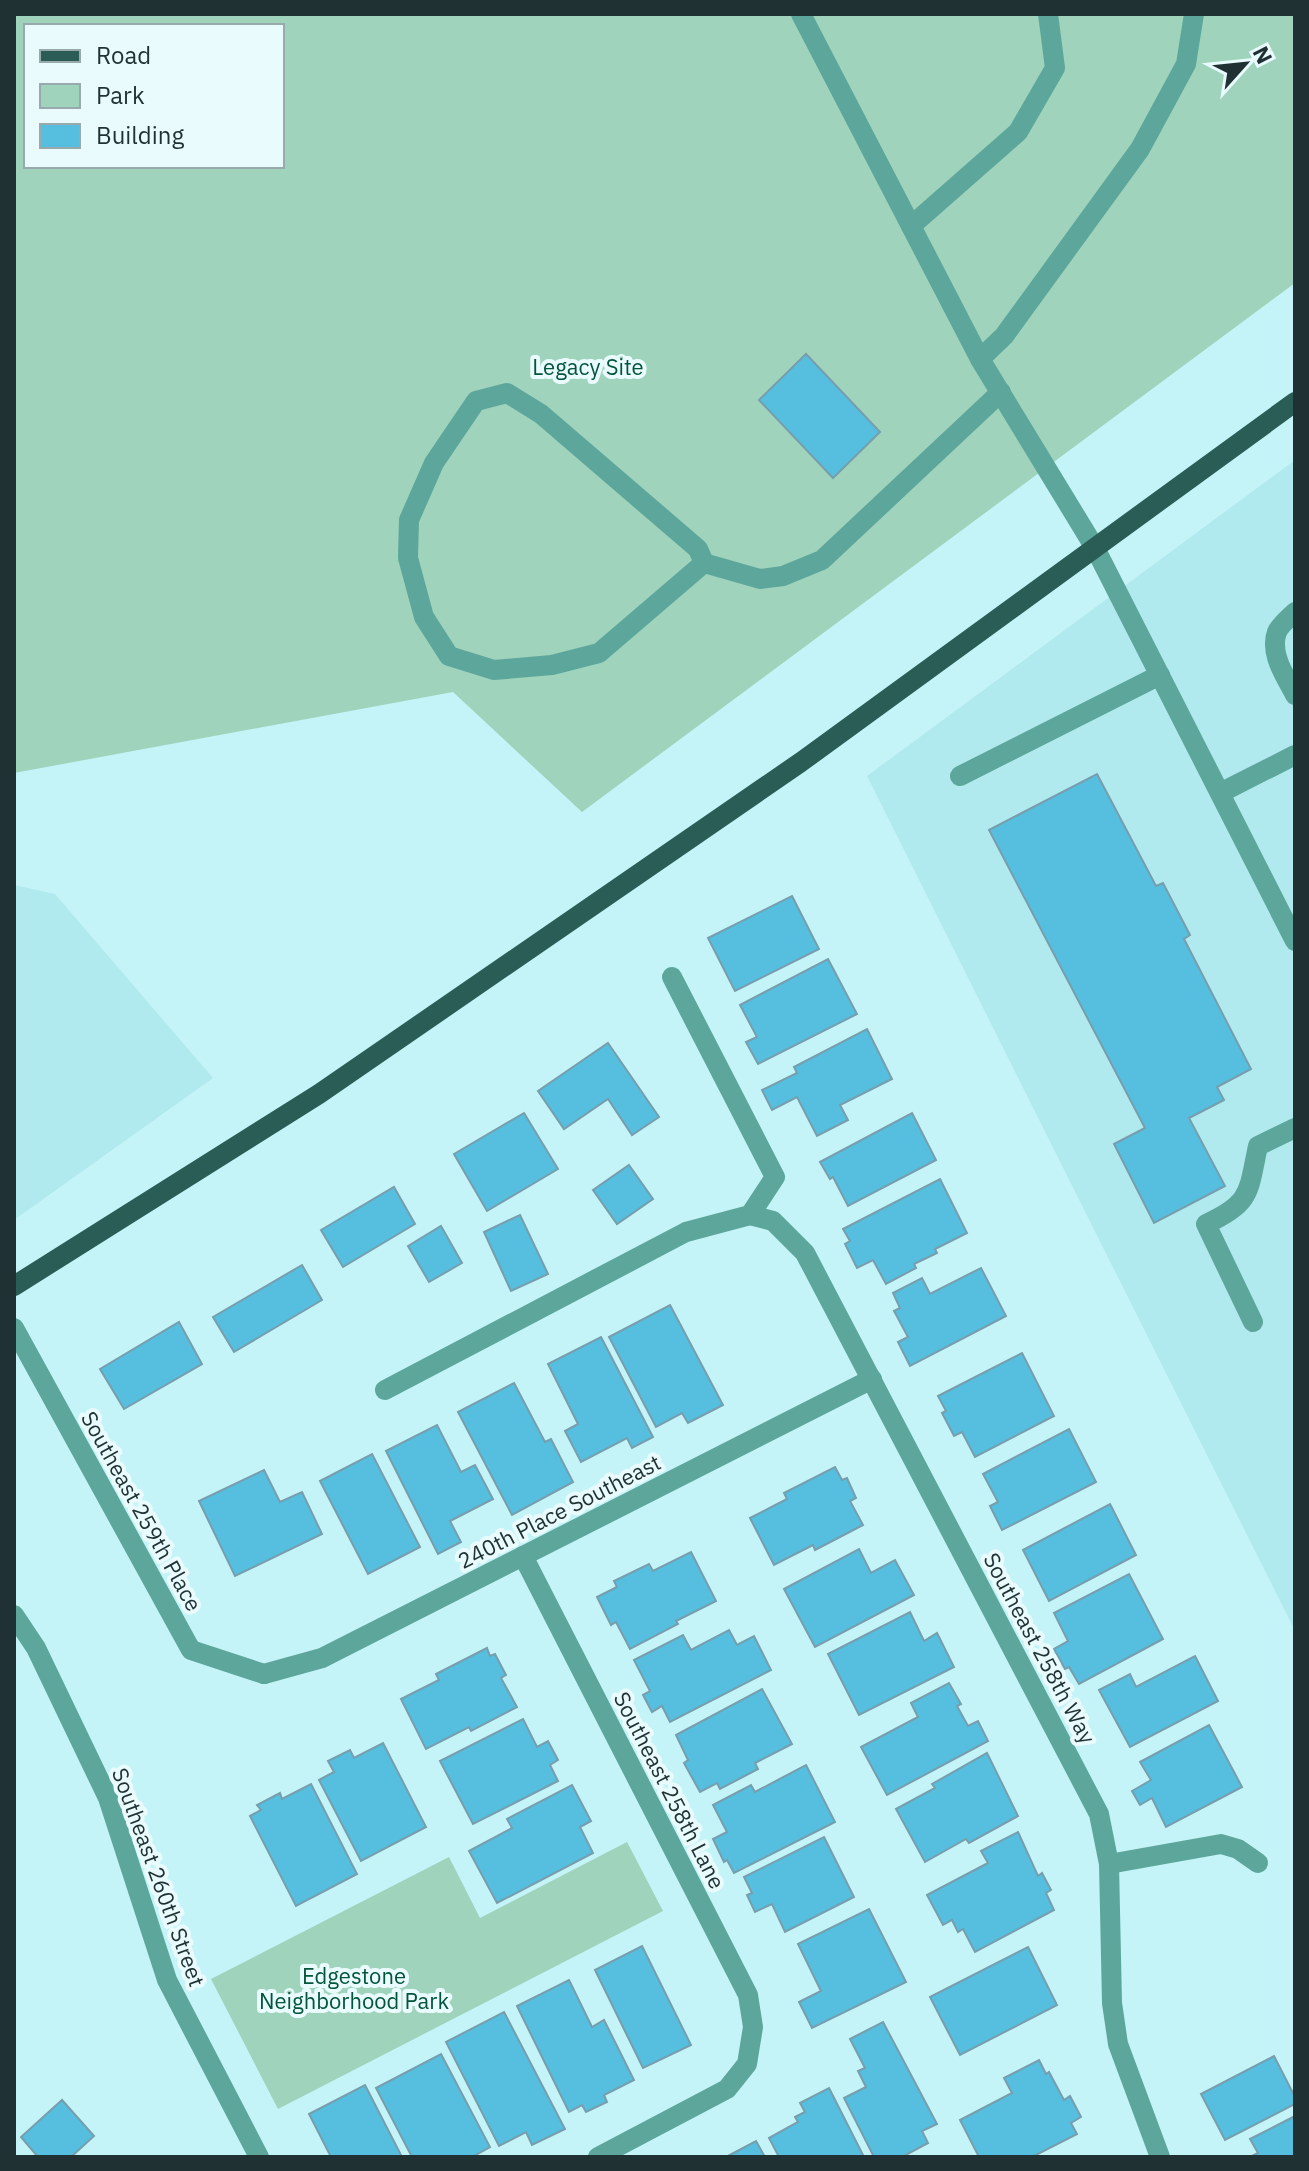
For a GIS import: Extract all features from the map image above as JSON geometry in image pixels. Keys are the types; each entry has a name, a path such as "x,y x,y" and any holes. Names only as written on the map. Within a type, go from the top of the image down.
{"main road":[{"path":"14,1286 319,1094 801,762 1295,402"}],"street":[{"path":"801,14 980,359 1095,548 1295,941"},
{"path":"911,226 1018,132 1055,68 1048,14"},
{"path":"980,359 1004,336 1140,149 1186,64 1194,14"},
{"path":"704,563 760,579 783,576 822,560 1001,392"},
{"path":"507,393 541,414 698,549 704,563 599,653 552,665 494,670 449,656 424,617 408,558 409,520 434,463 476,401 507,393"},
{"path":"1295,612 1277,630 1275,646 1278,661 1295,695"},
{"path":"960,776 1160,675"},
{"path":"1220,793 1295,755"},
{"path":"385,1390 686,1232 750,1215 775,1177 672,977"},
{"path":"1253,1322 1206,1224 1233,1211 1245,1197 1258,1146 1295,1128"},
{"name":"Southeast 258th Way","path":"750,1215 773,1221 805,1253 1099,1814 1109,1864 1112,2003 1118,2044 1160,2157"},
{"name":"Southeast 259th Place","path":"14,1328 191,1650 264,1674"},
{"name":"240th Place Southeast","path":"264,1674 322,1658 872,1379"},
{"name":"Southeast 258th Lane","path":"523,1556 748,1995 753,2027 747,2064 727,2089 598,2157"},
{"name":"Southeast 260th Street","path":"14,1615 36,1648 108,1798 167,1980 259,2157"},
{"path":"1109,1864 1221,1844 1238,1849 1258,1863"}],"shaded area":[{"path":"1295,460 1295,1631 867,776"},
{"path":"14,885 55,894 213,1078 14,1220"}],"green space":[{"name":"Legacy Site","path":"14,14 1295,14 1295,283 582,812 453,692 14,773"},
{"name":"Edgestone Neighborhood Park","path":"627,1842 663,1911 278,2109 211,1979 449,1857 480,1918"}],"building":[{"path":"806,354 880,432 833,478 759,400"},
{"path":"1097,774 1156,886 1163,883 1190,935 1184,939 1251,1069 1217,1087 1224,1100 1189,1118 1225,1186 1154,1223 1114,1144 1145,1128 989,830"},
{"path":"792,896 819,949 735,991 708,938"},
{"path":"828,959 857,1014 758,1064 746,1042 757,1037 740,1005"},
{"path":"867,1029 892,1079 840,1105 848,1120 817,1136 797,1097 772,1110 762,1090 797,1073 794,1067"},
{"path":"608,1043 659,1117 632,1135 608,1099 564,1129 538,1091"},
{"path":"524,1113 558,1169 487,1211 454,1154"},
{"path":"912,1113 936,1160 848,1206 833,1177 830,1179 820,1162"},
{"path":"629,1165 653,1199 617,1224 593,1190"},
{"path":"940,1179 967,1233 935,1249 937,1253 914,1264 916,1268 886,1284 873,1260 857,1268 845,1244 850,1241 843,1229"},
{"path":"394,1187 415,1224 343,1267 321,1230"},
{"path":"520,1215 548,1274 511,1291 484,1232"},
{"path":"441,1226 462,1263 429,1282 408,1246"},
{"path":"302,1265 322,1300 234,1352 213,1317"},
{"path":"981,1268 1006,1316 910,1366 898,1342 908,1337 894,1311 900,1308 893,1293 922,1278 930,1294"},
{"path":"670,1305 723,1405 688,1423 682,1413 656,1427 609,1337"},
{"path":"179,1322 202,1364 124,1409 100,1369"},
{"path":"601,1337 653,1437 632,1448 627,1438 581,1462 565,1431 578,1424 548,1364"},
{"path":"1022,1353 1054,1416 975,1457 962,1432 954,1436 942,1413 946,1411 938,1396"},
{"path":"514,1383 545,1442 551,1439 573,1482 512,1515 458,1412"},
{"path":"437,1425 461,1472 475,1465 493,1499 450,1521 461,1542 438,1554 386,1451"},
{"path":"1069,1429 1096,1482 1002,1530 990,1506 998,1502 983,1474"},
{"path":"372,1454 420,1547 368,1574 320,1481"},
{"path":"835,1467 842,1480 847,1478 856,1498 850,1501 863,1525 815,1550 813,1545 774,1565 750,1518 787,1499 784,1493"},
{"path":"264,1470 280,1502 302,1492 322,1534 235,1576 199,1501"},
{"path":"1110,1504 1136,1555 1049,1601 1023,1550"},
{"path":"859,1549 871,1573 895,1560 914,1595 815,1647 784,1589"},
{"path":"691,1552 716,1601 630,1649 616,1622 611,1625 597,1597 617,1587 614,1581 649,1564 653,1571"},
{"path":"1129,1574 1163,1639 1079,1684 1069,1667 1065,1669 1054,1649 1068,1641 1054,1613"},
{"path":"910,1612 924,1641 937,1633 954,1667 859,1715 828,1654"},
{"path":"729,1630 737,1645 754,1636 771,1670 670,1722 662,1706 652,1712 643,1695 650,1691 634,1660 683,1635 691,1650"},
{"path":"487,1648 490,1656 495,1654 506,1675 501,1678 517,1707 471,1731 469,1727 426,1749 401,1699 439,1680 436,1674"},
{"path":"1195,1656 1218,1701 1130,1747 1099,1690 1130,1674 1136,1687"},
{"path":"949,1683 961,1704 957,1706 968,1726 978,1721 988,1741 887,1795 861,1747 918,1717 911,1703"},
{"path":"762,1689 792,1744 755,1763 758,1769 720,1789 717,1783 700,1792 684,1763 688,1760 676,1735"},
{"path":"523,1719 537,1747 548,1741 558,1760 550,1765 558,1781 473,1824 440,1761"},
{"path":"1209,1725 1242,1787 1166,1827 1152,1798 1140,1805 1132,1791 1151,1780 1140,1762"},
{"path":"383,1743 426,1827 361,1861 319,1780 334,1772 328,1761 350,1750 354,1758"},
{"path":"987,1753 1018,1816 969,1843 966,1839 925,1862 896,1809 935,1788 932,1784"},
{"path":"806,1765 835,1822 734,1873 727,1860 724,1862 713,1839 727,1832 713,1805 751,1785 755,1792"},
{"path":"311,1784 357,1874 296,1906 250,1816 261,1810 257,1805 280,1793 282,1799"},
{"path":"572,1785 591,1821 580,1827 593,1853 497,1903 469,1851 512,1828 507,1819"},
{"path":"1018,1832 1038,1876 1042,1873 1051,1890 1046,1893 1054,1910 975,1952 963,1929 958,1932 952,1920 943,1925 927,1895 988,1863 981,1851"},
{"path":"824,1837 854,1897 785,1932 772,1904 755,1912 747,1895 752,1893 744,1877"},
{"path":"869,1909 906,1982 812,2028 799,2002 821,1991 798,1944"},
{"path":"642,1946 691,2045 643,2068 595,1970"},
{"path":"1028,1947 1057,2005 960,2055 930,1997"},
{"path":"569,1980 592,2027 604,2020 634,2080 604,2095 607,2102 586,2112 582,2105 569,2112 517,2006"},
{"path":"504,2012 565,2129 532,2145 526,2132 499,2146 446,2042"},
{"path":"883,2022 937,2124 922,2131 928,2143 902,2157 874,2157 844,2098 866,2087 858,2071 865,2068 850,2039"},
{"path":"441,2054 490,2147 472,2157 412,2157 376,2088"},
{"path":"1274,2056 1295,2097 1295,2104 1225,2140 1201,2094"},
{"path":"1039,2060 1064,2100 1070,2096 1081,2117 1071,2123 1077,2134 1032,2157 979,2157 960,2120 1012,2093 1004,2078"},
{"path":"365,2085 402,2157 331,2157 309,2114"},
{"path":"829,2088 864,2157 779,2157 769,2138 798,2122 795,2117 805,2112 800,2103"},
{"path":"62,2100 94,2136 71,2157 38,2157 21,2137"},
{"path":"1295,2116 1295,2157 1250,2157 1258,2153 1250,2139"},
{"path":"756,2141 765,2157 726,2157"}]}
